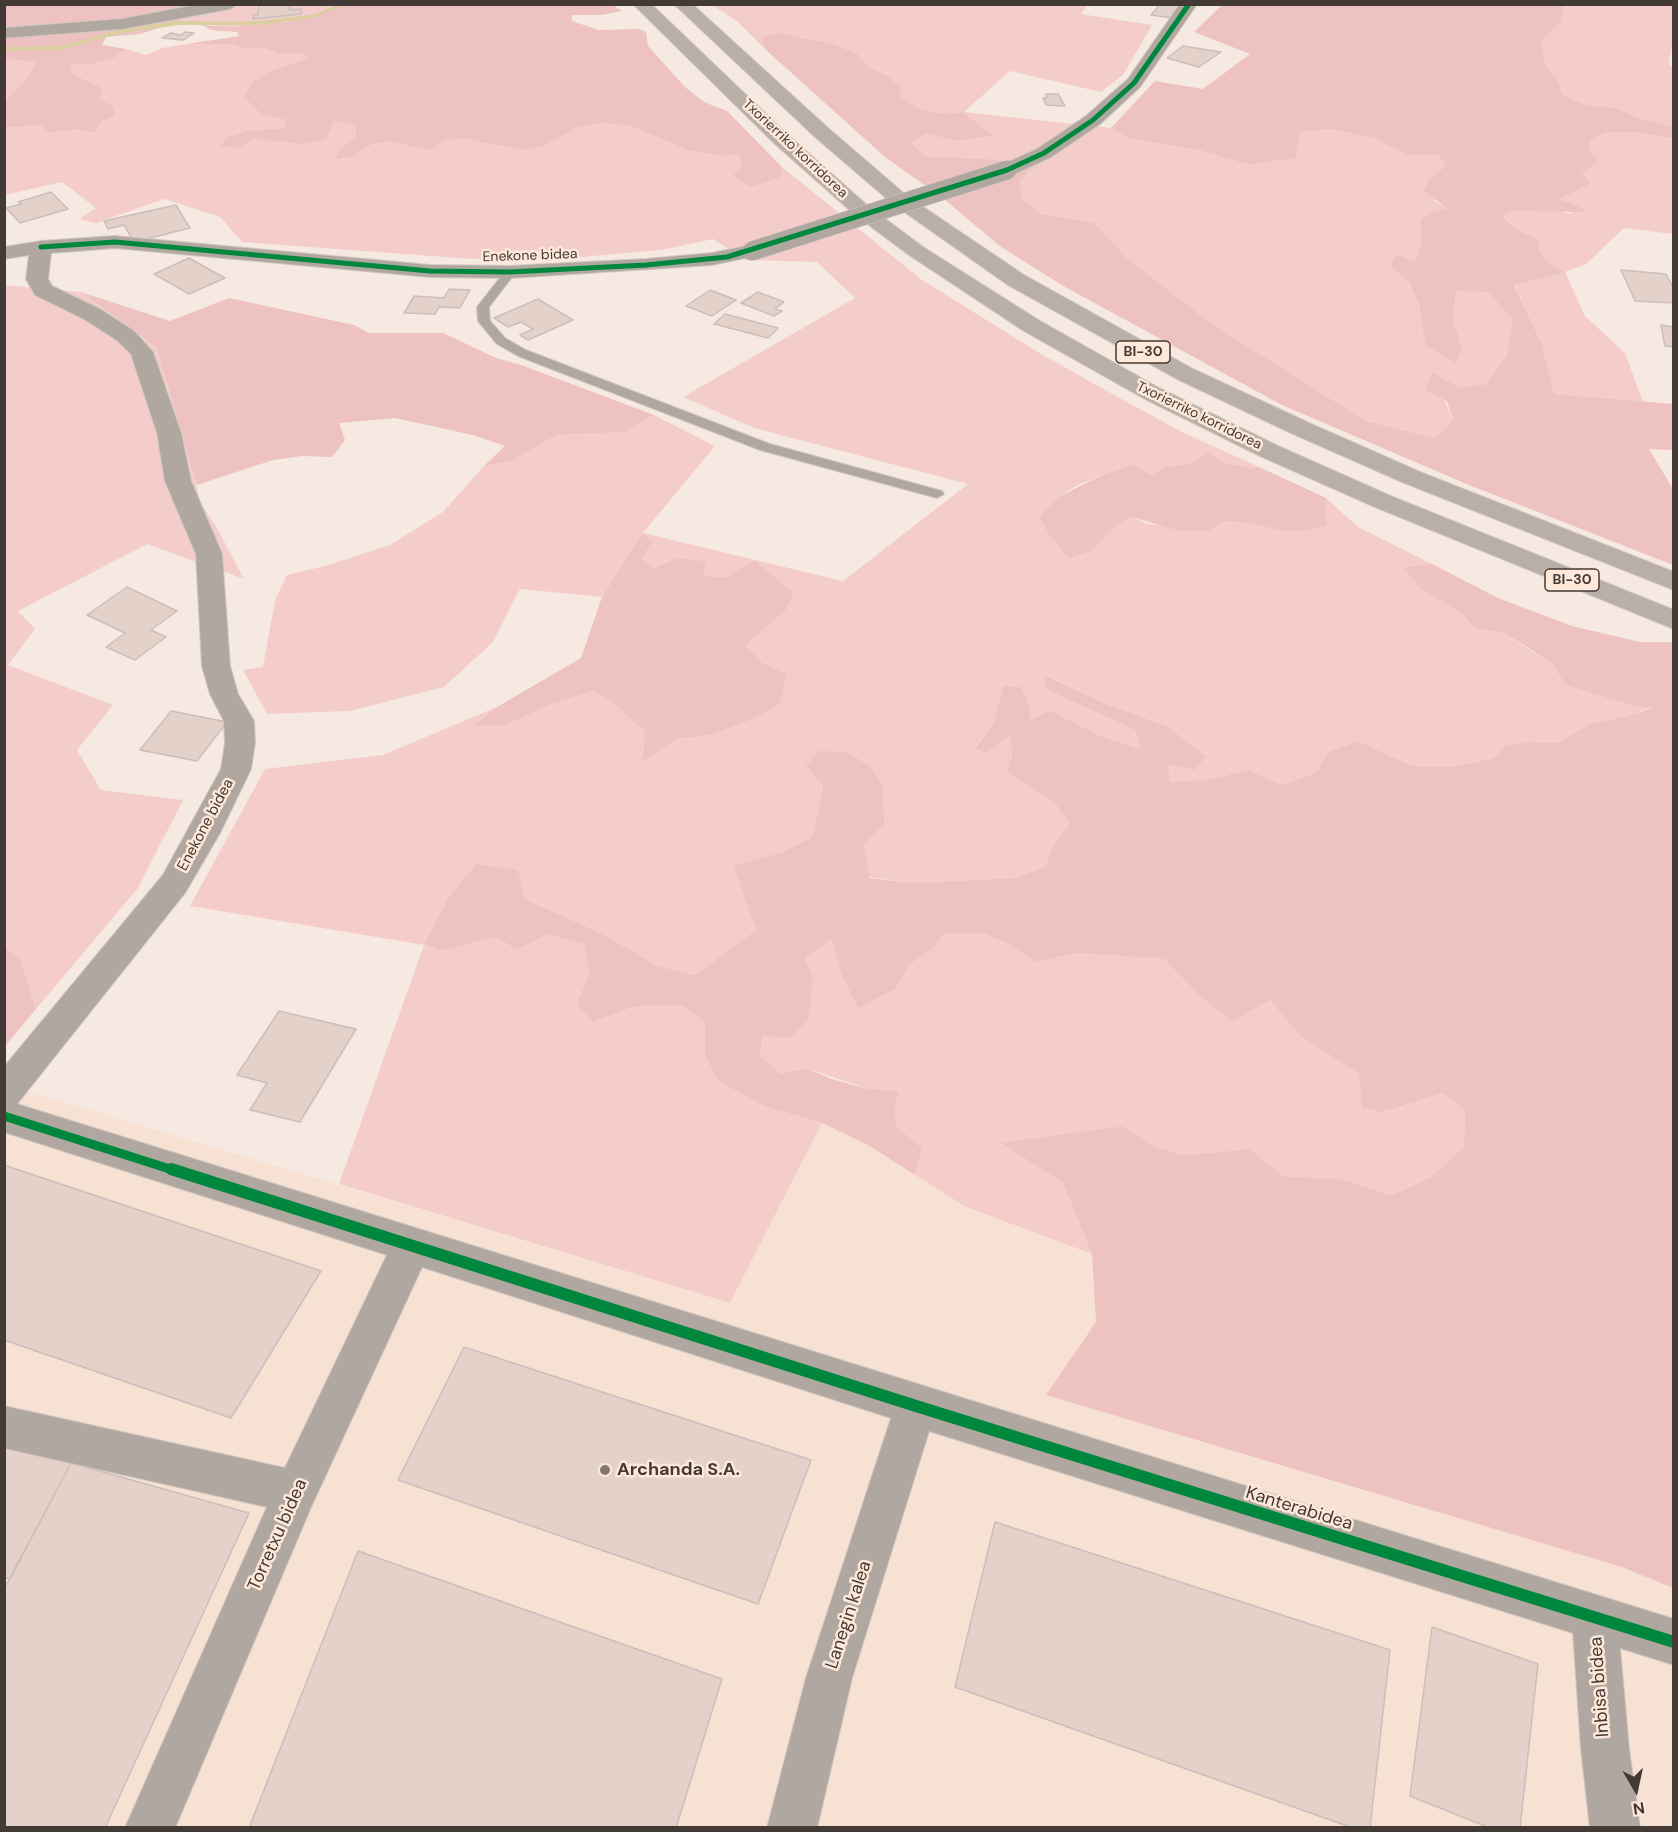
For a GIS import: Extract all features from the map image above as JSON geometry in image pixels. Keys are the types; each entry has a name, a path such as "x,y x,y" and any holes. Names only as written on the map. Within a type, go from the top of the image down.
{"highway":[{"name":"Txorierriko korridorea","path":"682,4 838,148 900,200 972,250 1068,310 1185,374 1300,428 1432,486 1674,582"},
{"name":"Txorierriko korridorea","path":"641,5 810,166 861,210 942,269 1032,326 1151,393 1280,455 1470,538 1674,620"}],"street":[{"path":"4,33 122,24 230,4"},
{"name":"Enekone bidea","path":"4,253 41,247 115,242 430,271 510,272 646,265 712,259 752,251 1008,170 1044,153 1093,120 1134,83 1189,4"},
{"name":"Enekone bidea","path":"4,1094 137,934 174,884 204,833 236,769 240,743 239,721 224,694 216,666 209,554 178,481 169,433 149,367 142,352 126,336 92,314 43,290 38,279 41,247"},
{"name":"Kanterabidea","path":"4,1116 916,1406 1674,1642"},
{"name":"Torretxu bidea","path":"150,1827 296,1492 412,1245"},
{"name":"Lanegin kalea","path":"792,1827 829,1678 916,1406"},
{"path":"4,1427 296,1492"},
{"name":"Inbisa bidea","path":"1595,1618 1605,1749 1615,1827"}],"lane":[{"path":"510,272 483,307 484,321 489,331 522,353 765,447 937,494"}],"shaded area":[{"path":"346,4 613,5 622,11 601,15 572,15 572,21 599,30 639,29 646,32 648,46 685,87 704,102 727,111 782,167 780,177 750,187 733,176 741,167 739,154 724,156 690,151 631,126 604,123 577,127 541,147 520,150 461,138 444,141 431,150 389,142 372,144 352,157 335,160 339,149 356,138 356,125 334,121 326,139 304,144 253,139 239,148 219,147 227,137 246,131 284,128 286,120 261,114 244,97 253,82 276,69 308,58 303,53 279,54 264,48 244,49 230,44 187,44 239,36 237,32 211,30 202,25 233,27 287,21 320,14"},
{"path":"1088,4 1081,14 1152,25 1123,75 1101,92 1010,71 964,112 1111,128 1128,138 1202,151 1249,165 1296,158 1301,132 1330,129 1373,138 1407,155 1439,155 1447,166 1429,179 1435,201 1449,209 1422,219 1421,243 1415,262 1390,266 1410,283 1419,305 1425,345 1462,348 1453,320 1456,290 1488,292 1512,319 1507,355 1486,384 1460,388 1433,372 1453,420 1435,438 1366,421 1215,326 1128,259 1094,222 1041,214 1022,198 1020,181 1034,166 988,159 925,156 911,142 926,134 957,141 992,136 963,112 942,114 921,109 899,96 886,75 866,65 857,53 833,44 780,33 761,37 765,49 737,21 712,5"},
{"path":"5,5 201,5 178,22 140,34 106,37 102,45 126,49 114,58 89,65 72,64 71,73 102,88 99,100 112,105 115,115 101,122 95,133 78,129 50,133 40,125 5,128 4,103 26,80 37,62 5,59"},
{"path":"201,5 346,5 320,14 253,26 233,27 178,22"},
{"path":"1222,5 1564,5 1561,21 1541,42 1546,66 1556,78 1563,95 1587,105 1616,108 1636,117 1673,127 1673,138 1632,132 1608,132 1590,140 1589,150 1598,161 1582,173 1591,184 1559,199 1577,205 1586,212 1513,211 1503,216 1516,229 1538,239 1539,249 1546,261 1565,272 1514,285 1542,344 1554,394 1673,404 1673,450 1649,449 1673,489 1673,565 1469,485 1282,405 1065,287 1001,247 944,199 885,157 765,49 761,37 780,33 833,44 857,53 866,65 886,75 901,87 899,96 921,109 942,114 963,112 993,136 957,141 926,134 911,142 925,156 988,159 1035,165 1020,181 1022,198 1041,214 1094,222 1128,259 1215,326 1366,421 1435,438 1453,420 1447,401 1425,390 1433,372 1460,388 1486,384 1507,355 1512,319 1488,292 1456,291 1453,320 1462,348 1456,363 1425,345 1419,305 1410,283 1390,266 1397,255 1415,262 1421,243 1421,219 1433,212 1448,209 1424,191 1429,179 1446,166 1439,155 1407,155 1373,138 1330,129 1301,132 1296,158 1249,165 1202,151 1128,138 1111,128 1155,81 1203,89 1250,54 1194,32"},
{"path":"1564,5 1673,5 1673,37 1669,64 1673,68 1673,127 1636,117 1616,108 1587,105 1563,95 1556,78 1546,66 1541,42 1561,21"},
{"path":"187,44 230,44 244,49 264,48 279,54 303,53 308,58 276,69 275,116 286,120 284,128 246,131 227,137 220,147 239,148 253,139 276,140 329,129 334,121 356,124 356,138 339,149 336,160 352,157 371,144 389,142 431,150 444,141 461,138 520,150 577,127 604,123 631,126 690,151 724,156 740,154 741,167 780,177 782,167 922,280 1043,355 1116,396 1182,432 1259,467 1250,468 1223,462 1208,452 1191,464 1166,466 1151,475 1103,475 1078,485 1058,497 1091,551 1113,528 1132,517 1148,524 1211,530 1223,521 1254,524 1282,531 1326,525 1326,498 1358,527 1432,564 1404,567 1422,590 1460,612 1476,629 1504,633 1553,665 1565,685 1629,705 1653,707 1628,716 1592,723 1557,743 1531,742 1494,758 1453,767 1413,766 1358,741 1328,752 1317,772 1283,785 1248,770 1207,780 1170,783 1168,763 1206,756 1167,726 1106,704 1046,675 1045,689 1135,730 1140,749 1098,735 1031,721 1028,702 1003,686 994,723 975,747 1010,735 1012,755 1007,772 1055,803 1071,824 1054,844 1045,867 1014,878 910,883 868,877 864,844 884,825 823,785 813,836 783,852 735,866 756,930 695,975 658,966 603,934 525,899 447,900 424,944 442,951 496,937 517,950 548,934 584,944 589,973 577,1004 592,1022 633,1007 682,1005 705,1023 705,1056 764,1106 822,1123 730,1303 339,1184 424,945 190,906 265,769 383,755 497,707 473,725 593,691 613,703 646,731 644,760 677,739 710,735 787,674 761,662 746,645 786,610 794,593 755,560 727,577 703,576 705,561 677,558 653,570 641,559 642,533 602,597 520,589 492,643 444,687 350,711 267,714 243,670 263,667 275,600 287,575 325,566 390,545 443,512 484,466 512,461 557,435 625,432 654,415 715,446 643,533 843,581 968,484 754,428 683,397 855,298 817,262 746,260 713,239 661,250 581,257 472,259 242,242 220,217 164,199 96,223 79,219 96,208 62,182 5,195 5,128 40,125 50,133 78,129 95,133 101,122 115,115 99,100 102,88 71,73 72,64 89,65 114,58 126,49 146,55 162,48"},
{"path":"5,59 38,62 26,80 5,103"},
{"path":"1608,132 1632,132 1673,138 1673,234 1624,228 1586,264 1565,272 1585,316 1625,353 1643,402 1554,394 1542,344 1514,284 1564,272 1546,261 1539,249 1538,239 1516,229 1503,215 1513,211 1554,210 1571,214 1577,205 1558,199 1591,184 1582,173 1590,140"},
{"path":"4,285 81,292 157,348 189,450 200,502 217,528 244,579 147,544 18,611 35,629 8,665 113,705 77,750 101,790 183,800 138,888 36,1009 20,959 4,947"},
{"path":"81,292 170,321 229,298 354,325 369,333 443,333 496,358 521,365 654,415 625,432 557,435 512,461 484,466 505,446 473,435 395,418 339,423 345,440 332,457 302,456 273,460 197,485 157,348"},
{"path":"1208,452 1223,462 1250,468 1259,467 1326,498 1326,525 1308,530 1282,531 1254,524 1223,521 1211,530 1177,530 1132,517 1113,528 1091,551 1069,558 1049,534 1040,517 1058,497 1103,475 1133,465 1151,475 1166,466 1191,464"},
{"path":"642,533 652,542 641,559 653,569 677,558 706,561 703,576 727,577 755,560 794,593 786,610 746,645 761,662 787,674 779,704 755,718 710,735 677,739 643,761 645,731 613,703 593,691 553,703 505,725 472,726 497,707 581,658 602,597"},
{"path":"1432,564 1498,598 1572,626 1640,642 1673,642 1673,1588 1622,1567 1046,1395 1096,1322 1092,1254 1063,1183 1000,1143 1123,1126 1155,1147 1185,1155 1250,1149 1283,1176 1341,1179 1392,1195 1431,1177 1464,1147 1465,1110 1443,1093 1383,1112 1362,1108 1359,1074 1300,1036 1270,1000 1232,1021 1200,996 1164,959 1078,953 1035,962 1008,944 983,933 945,933 932,949 909,965 896,988 858,1008 840,971 832,939 805,958 813,978 808,1019 790,1038 763,1036 760,1055 780,1074 806,1068 832,1079 864,1088 899,1091 894,1109 896,1126 922,1148 915,1175 868,1145 822,1123 764,1106 719,1081 705,1056 705,1023 682,1005 633,1007 592,1022 577,1004 589,973 584,944 548,934 517,950 496,937 442,951 424,944 447,900 476,864 518,870 525,899 603,934 658,966 695,975 756,930 734,866 783,852 813,836 823,785 806,766 819,751 847,752 871,767 883,788 884,825 864,844 869,878 910,883 1014,878 1045,867 1054,844 1070,824 1055,803 1007,772 1012,755 1010,735 987,753 975,748 994,723 1003,686 1021,687 1028,702 1031,720 1050,711 1098,735 1140,749 1135,730 1045,689 1045,675 1106,704 1167,726 1206,756 1195,770 1168,764 1170,782 1207,780 1248,770 1283,785 1317,772 1328,752 1358,741 1413,766 1453,767 1494,758 1505,746 1531,742 1557,743 1592,723 1628,716 1652,708 1629,705 1565,685 1553,665 1527,647 1504,633 1476,629 1460,612 1422,590 1403,567"},
{"path":"945,933 983,933 1008,944 1035,962 1078,953 1164,959 1200,996 1270,1000 1300,1036 1359,1074 1384,1112 1443,1093 1465,1110 1464,1147 1431,1177 1392,1195 1341,1179 1283,1176 1250,1149 1185,1155 1155,1147 1123,1126 1001,1144 1063,1183 1092,1254 966,1207 915,1175 922,1148 896,1126 894,1109 898,1091 865,1088 806,1068 780,1074 760,1055 763,1036 813,978 805,958 832,939 840,971 896,988 909,965 932,949"},
{"path":"5,947 20,959 36,1009 5,1046"},
{"path":"4,1084 730,1303 822,1123 868,1145 966,1207 1092,1254 1096,1322 1046,1395 1622,1567 1673,1588 1673,1827 5,1827"}],"building":[{"path":"259,4 303,4 289,6 289,10 301,9 301,14 253,19 253,15 258,15"},
{"path":"1160,4 1183,4 1172,18 1151,15"},
{"path":"185,32 194,33 183,40 162,38 171,33 181,35"},
{"path":"1183,46 1221,52 1199,67 1167,58"},
{"path":"1046,94 1058,94 1065,106 1046,105 1043,98 1047,98"},
{"path":"51,192 68,209 20,223 6,208 21,204 18,202"},
{"path":"176,205 190,228 134,242 124,225 108,229 104,221"},
{"path":"189,258 225,278 189,294 154,274"},
{"path":"1621,270 1666,274 1674,289 1674,303 1635,301"},
{"path":"449,289 470,290 460,308 439,307 435,314 404,313 414,296 444,298"},
{"path":"710,290 736,300 712,316 686,306"},
{"path":"758,292 784,302 775,309 782,311 774,316 741,303"},
{"path":"538,299 573,320 528,340 520,335 533,329 521,322 508,327 494,318"},
{"path":"725,314 778,328 768,338 714,324"},
{"path":"1661,325 1674,327 1674,347 1665,346"},
{"path":"127,587 177,611 151,630 166,637 135,660 106,647 125,633 87,615"},
{"path":"171,711 227,722 197,761 140,750"},
{"path":"279,1011 356,1029 300,1122 250,1110 267,1083 237,1075"},
{"path":"4,1165 321,1271 231,1418 4,1340"},
{"name":"Archanda S.A.","path":"464,1347 811,1460 758,1604 398,1480"},
{"path":"4,1448 71,1463 10,1579 4,1577"},
{"path":"71,1463 249,1513 105,1828 4,1828 4,1589"},
{"path":"995,1522 1390,1650 1370,1828 1353,1828 955,1687"},
{"path":"358,1551 722,1679 676,1828 249,1828"},
{"path":"1432,1627 1538,1664 1520,1828 1490,1828 1410,1796"}],"waterway":[{"path":"4,49 61,48 121,31 180,23 262,23 317,15 345,4"}],"cycle path":[{"path":"41,247 115,242 214,253 295,257 430,271 510,272 646,265 727,257 1007,170 1044,153 1093,120 1134,83 1189,4"},
{"path":"4,1116 916,1406 1674,1642"}],"place":[{"name":"Archanda S.A.","path":"605,1470"}]}
